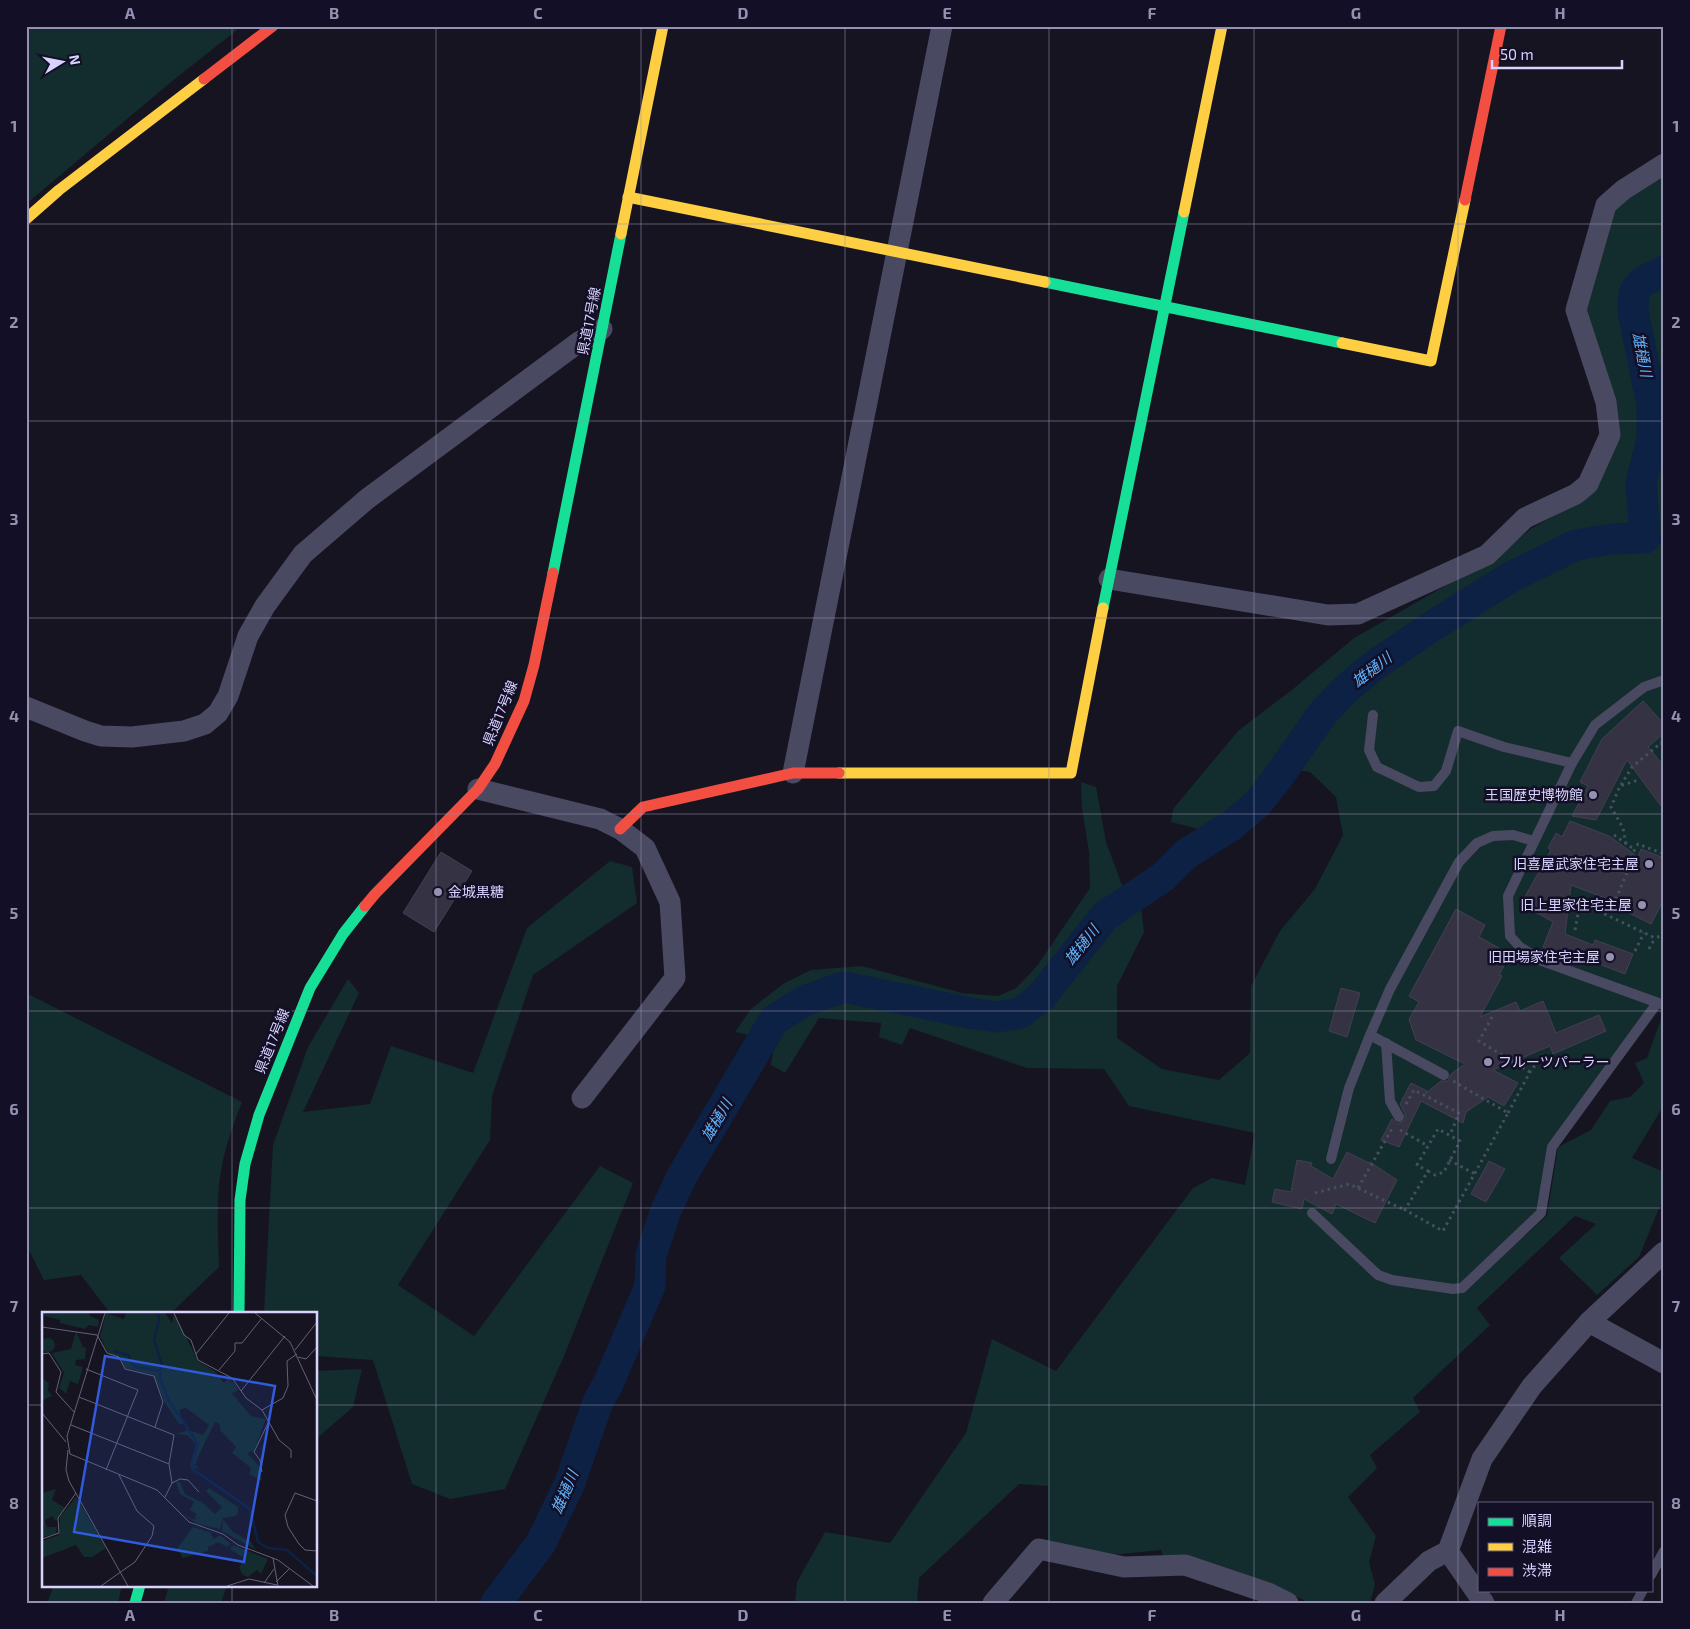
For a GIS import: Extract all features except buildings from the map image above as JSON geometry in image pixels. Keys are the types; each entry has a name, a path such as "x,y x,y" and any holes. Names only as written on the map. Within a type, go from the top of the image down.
{"street":[{"path":"26,219 60,190 273,26"},
{"name":"県道17号線","path":"239,1312 240,1210 245,1164 260,1115 310,988 343,934 375,894 478,789 495,764 524,700 534,664 663,26"},
{"path":"793,773 942,26"},
{"path":"620,829 643,807 793,773 1071,773 1222,26"},
{"path":"628,197 1431,361 1501,26"},
{"path":"1109,579 1328,615 1358,614 1487,555 1525,518 1576,494 1588,484 1610,435 1606,402 1576,310 1606,205 1623,190 1664,164"},
{"path":"26,707 101,736 132,737 184,731 205,724 218,712 228,696 248,636 265,606 303,554 367,499 579,342 602,329"},
{"path":"478,789 600,819 620,829 645,848 670,902 675,978 582,1098"},
{"path":"1386,1603 1429,1561 1448,1551 1482,1458 1532,1386 1589,1322 1664,1252"},
{"path":"1589,1322 1664,1363"},
{"path":"993,1603 1039,1549 1124,1567 1185,1565 1268,1593 1288,1603"},
{"path":"1448,1551 1484,1603"},
{"path":"135,1603 140,1586"}],"lane":[{"path":"1312,1213 1378,1275 1400,1281 1453,1289 1462,1288 1541,1213 1552,1147 1660,1004 1542,961 1520,947 1510,936 1508,896 1572,763 1595,725 1644,687 1664,680"},
{"path":"1373,715 1369,750 1377,767 1419,787 1434,786 1446,771 1458,731 1504,747 1572,763"},
{"path":"1332,1159 1349,1088 1370,1035 1390,989 1459,862 1477,843 1494,836 1513,835 1534,841"},
{"path":"1370,1035 1444,1075"},
{"path":"1386,1043 1390,1101 1396,1122"},
{"path":"1652,1573 1664,1551"}],"path":[{"path":"1626,844 1623,828 1611,807 1620,786 1632,767 1661,743 1664,746"},
{"path":"1620,786 1638,780"},
{"path":"1614,836 1635,850"},
{"path":"1622,902 1616,899 1628,870 1626,863 1638,844 1664,854"},
{"path":"1569,897 1654,938 1664,935"},
{"path":"1575,930 1580,903"},
{"path":"1635,951 1644,933"},
{"path":"1649,949 1654,938"},
{"path":"1492,1017 1479,1041 1530,1072"},
{"path":"1315,1193 1349,1184 1405,1210 1443,1231 1530,1072 1546,1052"},
{"path":"1444,1075 1508,1113"},
{"path":"1450,1136 1459,1113"},
{"path":"1396,1122 1428,1146"},
{"path":"1438,1129 1460,1141 1444,1172 1435,1175 1417,1165 1428,1146 1438,1129"},
{"path":"1450,1160 1474,1174"},
{"path":"1405,1210 1428,1170"}],"green space":[{"path":"26,26 242,26 171,82 26,204"},
{"path":"1664,172 1664,1014 1658,1012 1555,1148 1543,1215 1515,1244 1547,1216 1558,1147 1591,1130 1610,1101 1630,1097 1644,1083 1635,1063 1647,1058 1661,1019 1664,1020 1664,1105 1632,1158 1664,1172 1664,1200 1639,1257 1597,1295 1559,1258 1596,1224 1575,1216 1477,1308 1490,1325 1413,1398 1420,1412 1370,1455 1377,1468 1348,1497 1376,1536 1369,1562 1375,1585 1370,1603 1309,1603 1279,1587 1164,1559 1161,1550 1112,1555 1048,1541 1048,1486 1019,1484 919,1578 917,1603 795,1603 797,1582 825,1532 890,1543 966,1433 992,1339 1056,1371 1193,1188 1212,1178 1245,1185 1255,1133 1129,1106 1104,1069 1027,1068 910,1028 902,1045 879,1037 881,1023 819,1018 785,1073 771,1065 775,1037 808,993 787,995 749,1035 735,1032 751,1009 783,984 811,970 862,966 962,993 998,996 1016,988 1037,966 1090,888 1089,852 1082,808 1081,782 1096,787 1106,842 1122,885 1141,905 1144,932 1117,986 1117,1038 1162,1069 1219,1080 1250,1053 1251,986 1280,931 1315,889 1343,835 1336,797 1310,772 1296,770 1272,808 1206,831 1171,822 1173,809 1238,731 1293,689 1354,638 1501,554 1532,528 1585,499 1619,437 1586,313 1614,205"},
{"path":"610,861 632,867 637,903 533,975 492,1096 490,1140 398,1285 474,1336 600,1166 633,1183 564,1356 505,1489 450,1499 412,1484 373,1360 318,1356 318,1312 264,1312 273,1145 308,1047 348,979 359,993 303,1112 370,1104 391,1046 473,1073 527,928"},
{"path":"26,993 242,1102 234,1122 220,1175 218,1216 219,1267 172,1312 109,1312 81,1275 44,1280 26,1244"},
{"path":"362,1369 353,1407 318,1437 318,1371"},
{"path":"54,1586 122,1586 118,1603 47,1603"},
{"path":"169,1586 227,1586 221,1603 164,1603"}],"waterway":[{"name":"雄樋川","path":"496,1603 541,1543 569,1485 598,1402 608,1384 650,1286 651,1255 666,1210 682,1176 774,1020 804,1001 844,987 997,1017 1020,1013 1040,998 1105,916 1163,877 1186,854 1231,826 1257,804 1323,713 1345,690 1372,667 1434,625 1511,577 1576,545 1612,539 1645,538 1641,483 1652,439 1652,405 1633,311 1634,293 1642,282 1664,271"},
{"path":"1645,538 1664,542"}],"traffic: fast":[{"path":"1103,608 1184,212"},
{"path":"553,573 621,234"},
{"path":"1045,282 1342,343"},
{"path":"239,1312 240,1200 245,1164 259,1115 310,988 343,934 365,906"},
{"path":"135,1603 140,1586"}],"traffic: slow":[{"path":"621,234 663,26"},
{"path":"1184,212 1222,26"},
{"path":"26,219 59,190 204,79"},
{"path":"628,197 1045,282"},
{"path":"1342,343 1431,361 1465,200"},
{"path":"839,773 1071,773 1103,608"}],"traffic: jam":[{"path":"204,79 273,26"},
{"path":"1465,200 1501,26"},
{"path":"365,906 478,789 495,764 524,701 534,665 553,573"},
{"path":"620,829 643,807 793,773 839,773"}],"place":[{"name":"王国歴史博物館","path":"1593,795"},
{"name":"旧喜屋武家住宅主屋","path":"1649,864"},
{"name":"金城黒糖","path":"438,892"},
{"name":"旧上里家住宅主屋","path":"1642,905"},
{"name":"旧田場家住宅主屋","path":"1610,957"},
{"name":"フルーツパーラー","path":"1488,1062"}]}
